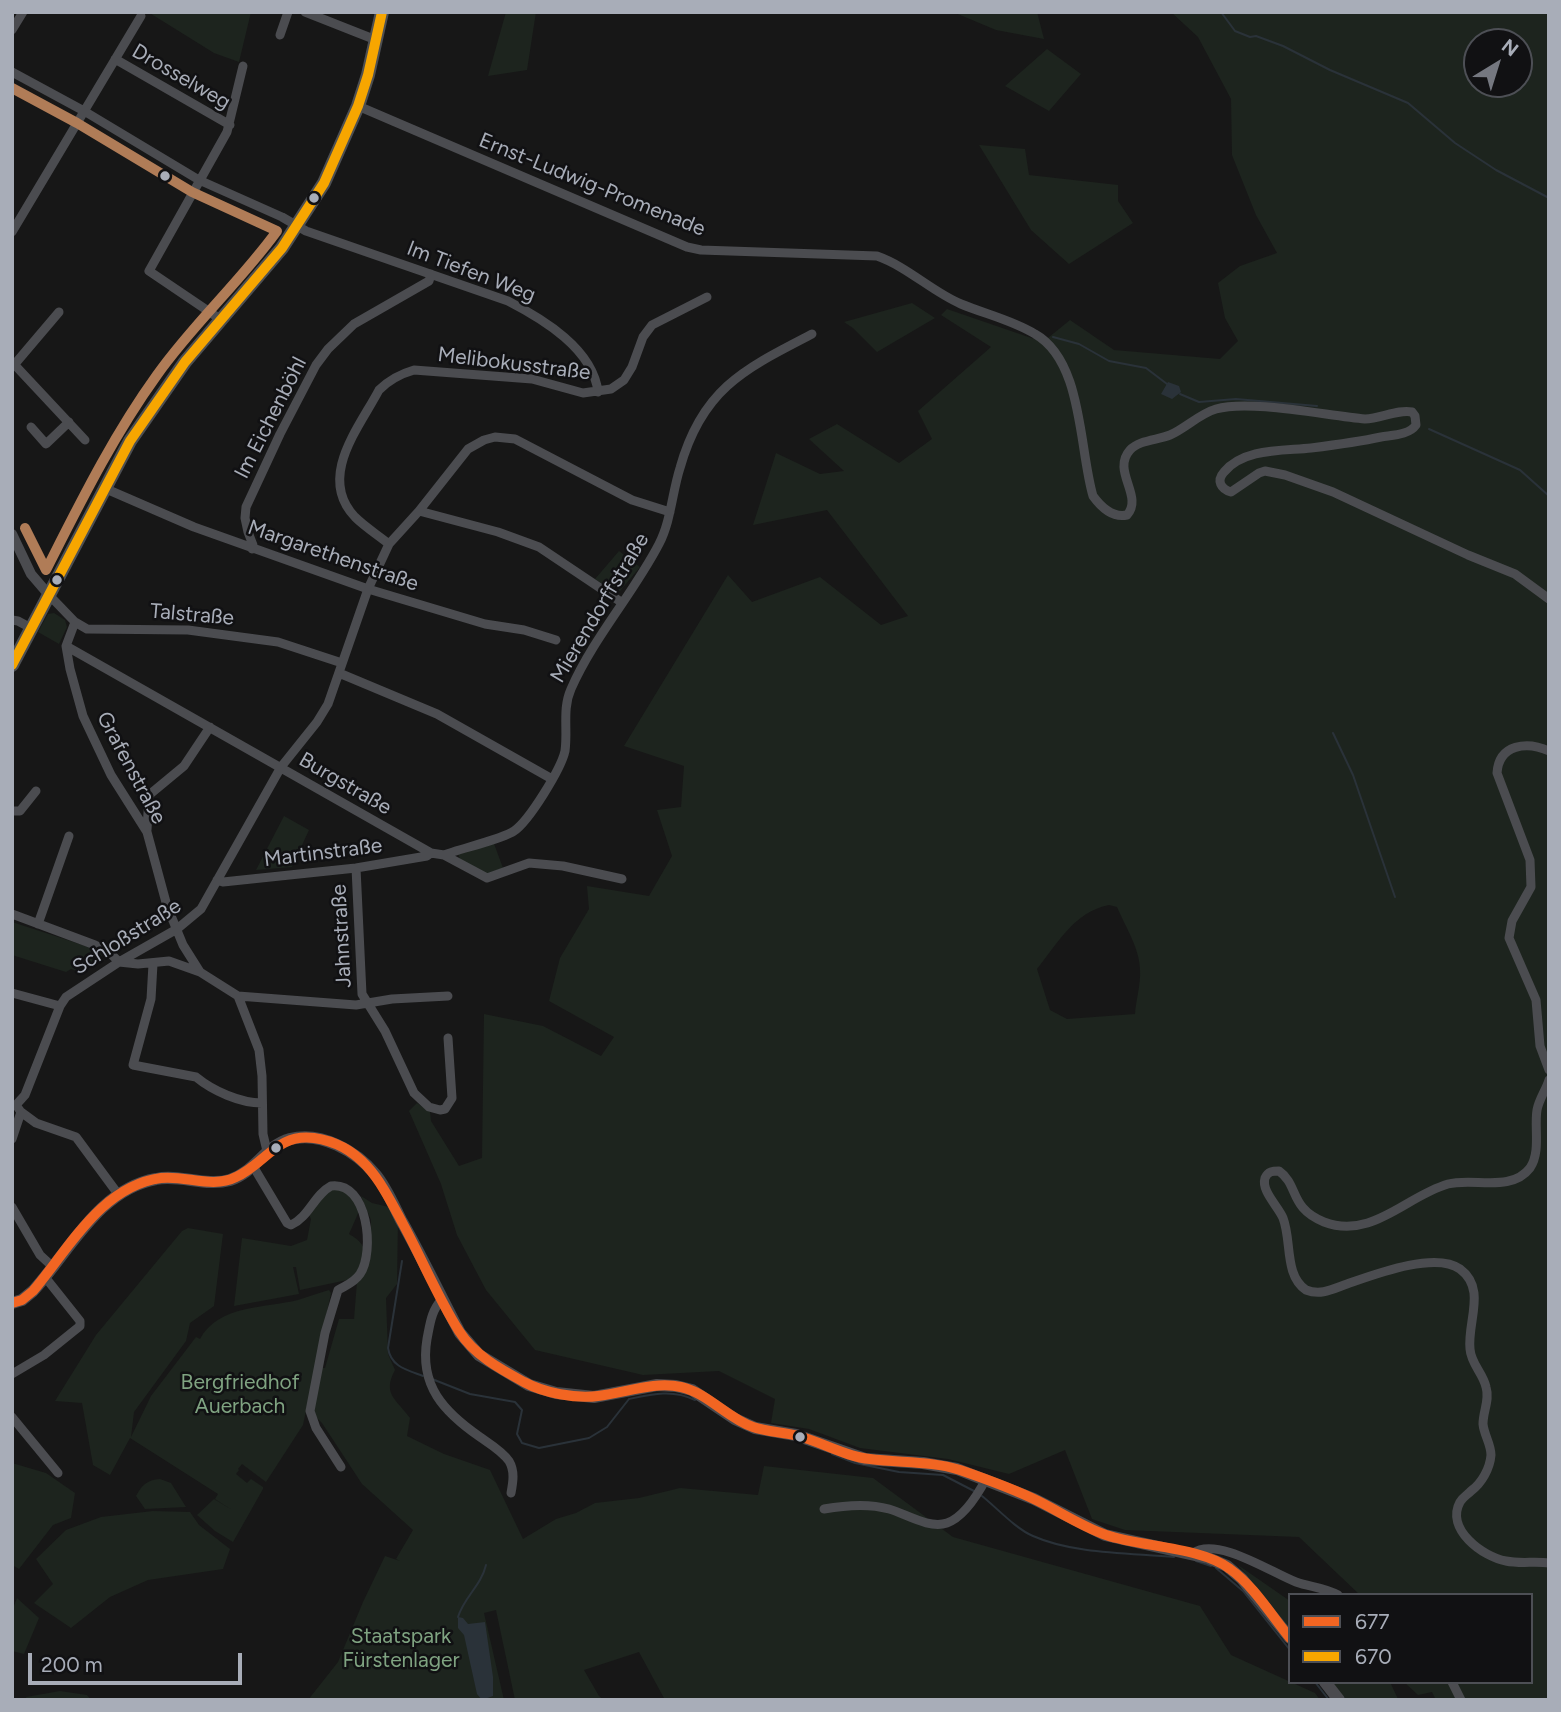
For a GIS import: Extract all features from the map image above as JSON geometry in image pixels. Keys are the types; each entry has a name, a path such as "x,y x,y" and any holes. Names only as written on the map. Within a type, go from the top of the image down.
{"main road":[{"path":"12,665 130,441 156,401 220,319 298,226 332,168 358,106 382,12"},
{"path":"12,1303 22,1300 95,1216 118,1194 141,1182 159,1178 225,1181 238,1177 267,1151 288,1139 310,1137 337,1146 367,1166 384,1188 460,1333 480,1355 529,1385 556,1393 594,1396 657,1385 676,1386 692,1390 735,1419 755,1428 796,1435 865,1459 923,1463 957,1469 983,1484 1054,1508 1105,1535 1128,1542 1193,1553 1218,1562 1242,1579 1288,1636"},
{"path":"1327,1684 1339,1700"}],"street":[{"path":"12,30 23,12"},
{"path":"280,35 288,12"},
{"path":"304,12 376,40"},
{"path":"13,228 141,16"},
{"name":"Drosselweg","path":"115,59 230,125"},
{"path":"220,319 149,271 230,125 243,66"},
{"name":"Im Tiefen Weg","path":"12,72 84,111 199,180 298,226 334,242 508,301 535,315 575,347 596,379 598,392"},
{"name":"Ernst-Ludwig-Promenade","path":"358,106 687,247 701,250 877,256 898,265 960,303 1037,335 1056,352 1066,372 1075,402 1093,496 1115,515 1128,515 1132,509 1133,499 1124,467 1129,450 1139,444 1170,435 1214,409 1238,406 1376,419 1412,412 1416,421 1413,429 1399,434 1257,454 1226,469 1220,477 1222,487 1227,492 1234,491 1253,476 1265,471 1284,475 1333,492 1458,551 1515,573 1549,599"},
{"name":"Im Eichenböhl","path":"252,548 245,518 246,507 316,365 348,328 429,281 431,274"},
{"name":"Melibokusstraße","path":"389,544 355,517 343,500 339,477 341,462 379,390 387,382 397,375 414,370 533,379 583,393 611,389 624,380 643,337 652,325 707,297"},
{"path":"59,312 13,363 85,440"},
{"name":"Mierendorffstraße","path":"444,855 513,831 536,806 565,752 566,699 579,671 621,602 646,569 661,541 687,446 718,392 755,363 812,334"},
{"path":"32,427 46,444 69,422"},
{"name":"Schloßstraße","path":"12,1139 17,1106 25,1095 60,1006 70,994 177,929 201,909 281,767 328,704 368,589 389,544 419,511 461,454 484,440 505,437 522,442 632,500 670,512"},
{"name":"Margarethenstraße","path":"104,488 194,527 368,589 485,624 524,630 556,640"},
{"path":"419,511 498,532 539,547 621,602"},
{"path":"12,534 31,574 75,622 66,646"},
{"path":"12,620 31,628"},
{"name":"Talstraße","path":"75,622 94,630 188,630 278,642 342,663"},
{"name":"Burgstraße","path":"66,646 431,853 444,855 487,878 523,864 535,863 564,866 622,879"},
{"name":"Grafenstraße","path":"66,646 83,716 111,775 147,832 167,906 183,945 200,972"},
{"path":"339,673 437,714 552,779"},
{"path":"147,832 149,795 184,766 210,727"},
{"path":"1547,1067 1540,1046 1536,1000 1509,932 1512,921 1531,887 1530,860 1497,773 1500,759 1516,746 1535,746 1549,751"},
{"path":"12,811 20,811 36,791"},
{"path":"38,924 69,836"},
{"name":"Martinstraße","path":"217,880 223,882 356,868 427,856 431,853"},
{"name":"Jahnstraße","path":"356,868 361,986 365,1002 449,996"},
{"path":"12,914 95,944 119,962 153,964 169,961 200,972 239,996 356,1006 365,1002 385,1031 414,1093 422,1103 434,1110 445,1109 452,1098 448,1038"},
{"path":"153,964 151,999 133,1065 196,1077 203,1083 245,1102 262,1103"},
{"path":"12,993 60,1006"},
{"path":"239,996 259,1050 263,1134 267,1151"},
{"path":"1549,1080 1537,1110 1536,1144 1532,1163 1529,1169 1513,1179 1491,1183 1469,1181 1448,1184 1432,1190 1387,1216 1346,1226 1328,1223 1306,1212 1296,1199 1286,1177 1279,1171 1270,1172 1265,1178 1285,1226 1294,1277 1306,1290 1324,1293 1385,1273 1432,1263 1453,1265 1469,1279 1475,1303 1470,1353 1488,1392 1483,1421 1491,1457 1483,1478 1459,1504 1459,1526 1473,1544 1500,1560 1549,1563"},
{"path":"17,1106 36,1123 76,1137 118,1194"},
{"path":"253,1166 287,1223 291,1225 309,1210 321,1193 331,1185 346,1188 363,1210 367,1253 365,1264 353,1282 338,1290 321,1349 310,1411 316,1429 341,1466"},
{"path":"12,1207 80,1321 80,1326 55,1347 12,1374"},
{"path":"442,1299 433,1310 429,1332 428,1377 455,1419 501,1452 510,1463 513,1479 511,1493"},
{"path":"12,1417 58,1473"},
{"path":"824,1509 845,1505 887,1508 942,1525 955,1520 983,1484"},
{"path":"1193,1553 1203,1548 1231,1554 1259,1563 1299,1583 1325,1588 1334,1593"},
{"path":"1453,1684 1461,1700"}],"green space":[{"path":"148,12 251,12 239,62 214,53"},
{"path":"506,12 536,12 527,70 488,76"},
{"path":"953,12 1037,12 1044,39 996,30"},
{"path":"1171,12 1549,12 1549,1700 1436,1700 1432,1692 1418,1695 1406,1684 1533,1684 1533,1593 1358,1593 1299,1537 1125,1530 1092,1519 1065,1450 1009,1474 948,1459 860,1448 809,1429 771,1423 775,1399 719,1371 643,1375 535,1350 486,1290 457,1235 441,1184 409,1111 417,1103 430,1112 431,1121 459,1166 482,1158 484,1014 543,1026 601,1056 614,1037 549,1001 560,958 589,909 587,886 649,896 672,856 657,810 681,807 684,766 624,746 728,575 752,602 820,577 881,625 908,616 827,510 753,525 776,453 820,474 844,471 809,439 837,424 899,463 932,439 918,411 991,347 941,315 947,309 1043,342 1070,320 1114,350 1220,359 1238,341 1225,318 1218,283 1240,266 1277,253 1256,215 1232,155 1231,99 1198,37","holes":["1109,905 1117,907 1138,954 1140,975 1135,1014 1067,1019 1050,1010 1037,969 1076,921 1097,909"]},
{"path":"1047,49 1081,74 1049,111 1005,86"},
{"path":"979,145 1025,149 1029,175 1118,185 1118,201 1133,223 1069,264 1031,230"},
{"path":"912,303 935,318 877,352 844,322"},
{"path":"619,551 640,567 620,591 614,592 595,579"},
{"path":"54,613 65,620 67,627 59,644 38,632 48,614"},
{"path":"284,816 309,830 292,867 256,870"},
{"path":"493,841 503,868 486,874 460,860 458,853"},
{"path":"12,922 92,948 104,955 80,972 71,969 66,972 12,955"},
{"path":"337,1188 346,1190 360,1209 349,1234 361,1244 364,1255 352,1279 300,1290 296,1267 293,1267 299,1294 234,1306 242,1238 291,1246 307,1240 311,1219 309,1215 327,1191"},
{"name":"Staatspark Fürstenlager","path":"361,1196 372,1203 389,1207 398,1218 397,1284 386,1298 388,1354 395,1370 390,1391 410,1418 407,1436 444,1454 490,1470 523,1539 556,1519 595,1503 639,1498 680,1488 758,1495 764,1466 873,1478 953,1537 1200,1606 1231,1655 1288,1681 1288,1684 1295,1684 1315,1693 1320,1700 665,1700 639,1652 584,1670 604,1700 515,1700 496,1610 484,1613 504,1700 308,1700 338,1662 385,1556 400,1561 396,1559 413,1530 362,1484 322,1423 313,1414 322,1368 325,1368 339,1319 354,1319 357,1282 371,1248 371,1220"},
{"name":"Bergfriedhof Auerbach","path":"188,1228 223,1234 214,1306 190,1323 186,1341 134,1412 131,1437 151,1396 196,1337 200,1339 218,1320 243,1310 298,1300 329,1290 331,1293 303,1425 266,1482 242,1464 238,1469 236,1474 247,1483 251,1479 263,1489 233,1542 197,1515 214,1499 232,1510 215,1499 218,1494 130,1438 110,1475 93,1465 82,1403 55,1401 96,1335 182,1231"},
{"path":"12,1463 46,1473 75,1493 71,1518 53,1525 19,1569 12,1565"},
{"path":"160,1479 171,1483 186,1507 145,1509 136,1496 145,1484"},
{"path":"153,1511 190,1512 199,1525 230,1549 223,1569 148,1580 110,1597 71,1628 34,1603 53,1584 36,1559 66,1530 101,1517"},
{"path":"1238,1565 1288,1600 1288,1627"},
{"path":"17,1598 39,1618 24,1654 12,1651 12,1611"},
{"path":"1334,1684 1391,1684 1398,1699 1346,1700"},
{"path":"60,1691 87,1695 91,1700 27,1700 26,1697"}],"shaded area":[{"path":"1168,382 1179,386 1181,392 1172,399 1161,394"},
{"path":"458,1617 468,1624 485,1622 493,1696 482,1700 477,1694 464,1635 458,1628"}],"waterway":[{"path":"1221,12 1235,31 1283,46 1330,70 1408,103 1455,143 1496,170 1549,198"},
{"path":"1053,337 1079,344 1109,361 1146,368 1167,384"},
{"path":"1180,394 1199,402 1236,399 1317,406"},
{"path":"1429,429 1520,470 1549,496"},
{"path":"1333,733 1353,775 1395,897"},
{"path":"402,1261 388,1348 396,1364 423,1376"},
{"path":"432,1379 470,1394 515,1402 522,1410 517,1434 522,1443 539,1448 589,1438 607,1427 629,1399 654,1394 679,1394 695,1400"},
{"path":"832,1454 855,1463 899,1472 943,1475 974,1491"},
{"path":"982,1496 1020,1528 1049,1542 1102,1552 1174,1557"},
{"path":"1196,1561 1211,1566"},
{"path":"458,1617 486,1565"},
{"path":"1216,1568 1243,1591 1288,1647"},
{"path":"1317,1684 1329,1700"}],"transit line":[{"name":"670","path":"12,665 130,441 185,362 282,248 324,183 358,106 382,12"},
{"path":"12,88 77,123 192,192 277,231 171,356 141,398 98,470 46,570 25,528"},
{"name":"677","path":"12,1303 22,1300 33,1291 73,1239 103,1206 140,1183 161,1178 218,1182 236,1177 290,1140 314,1138 331,1142 359,1158 379,1181 465,1340 488,1361 524,1382 550,1392 580,1397 608,1395 660,1385 681,1387 691,1390 758,1429 798,1436 861,1458 960,1470 1019,1492 1106,1535 1188,1552 1218,1562 1247,1584 1288,1635"}]}
